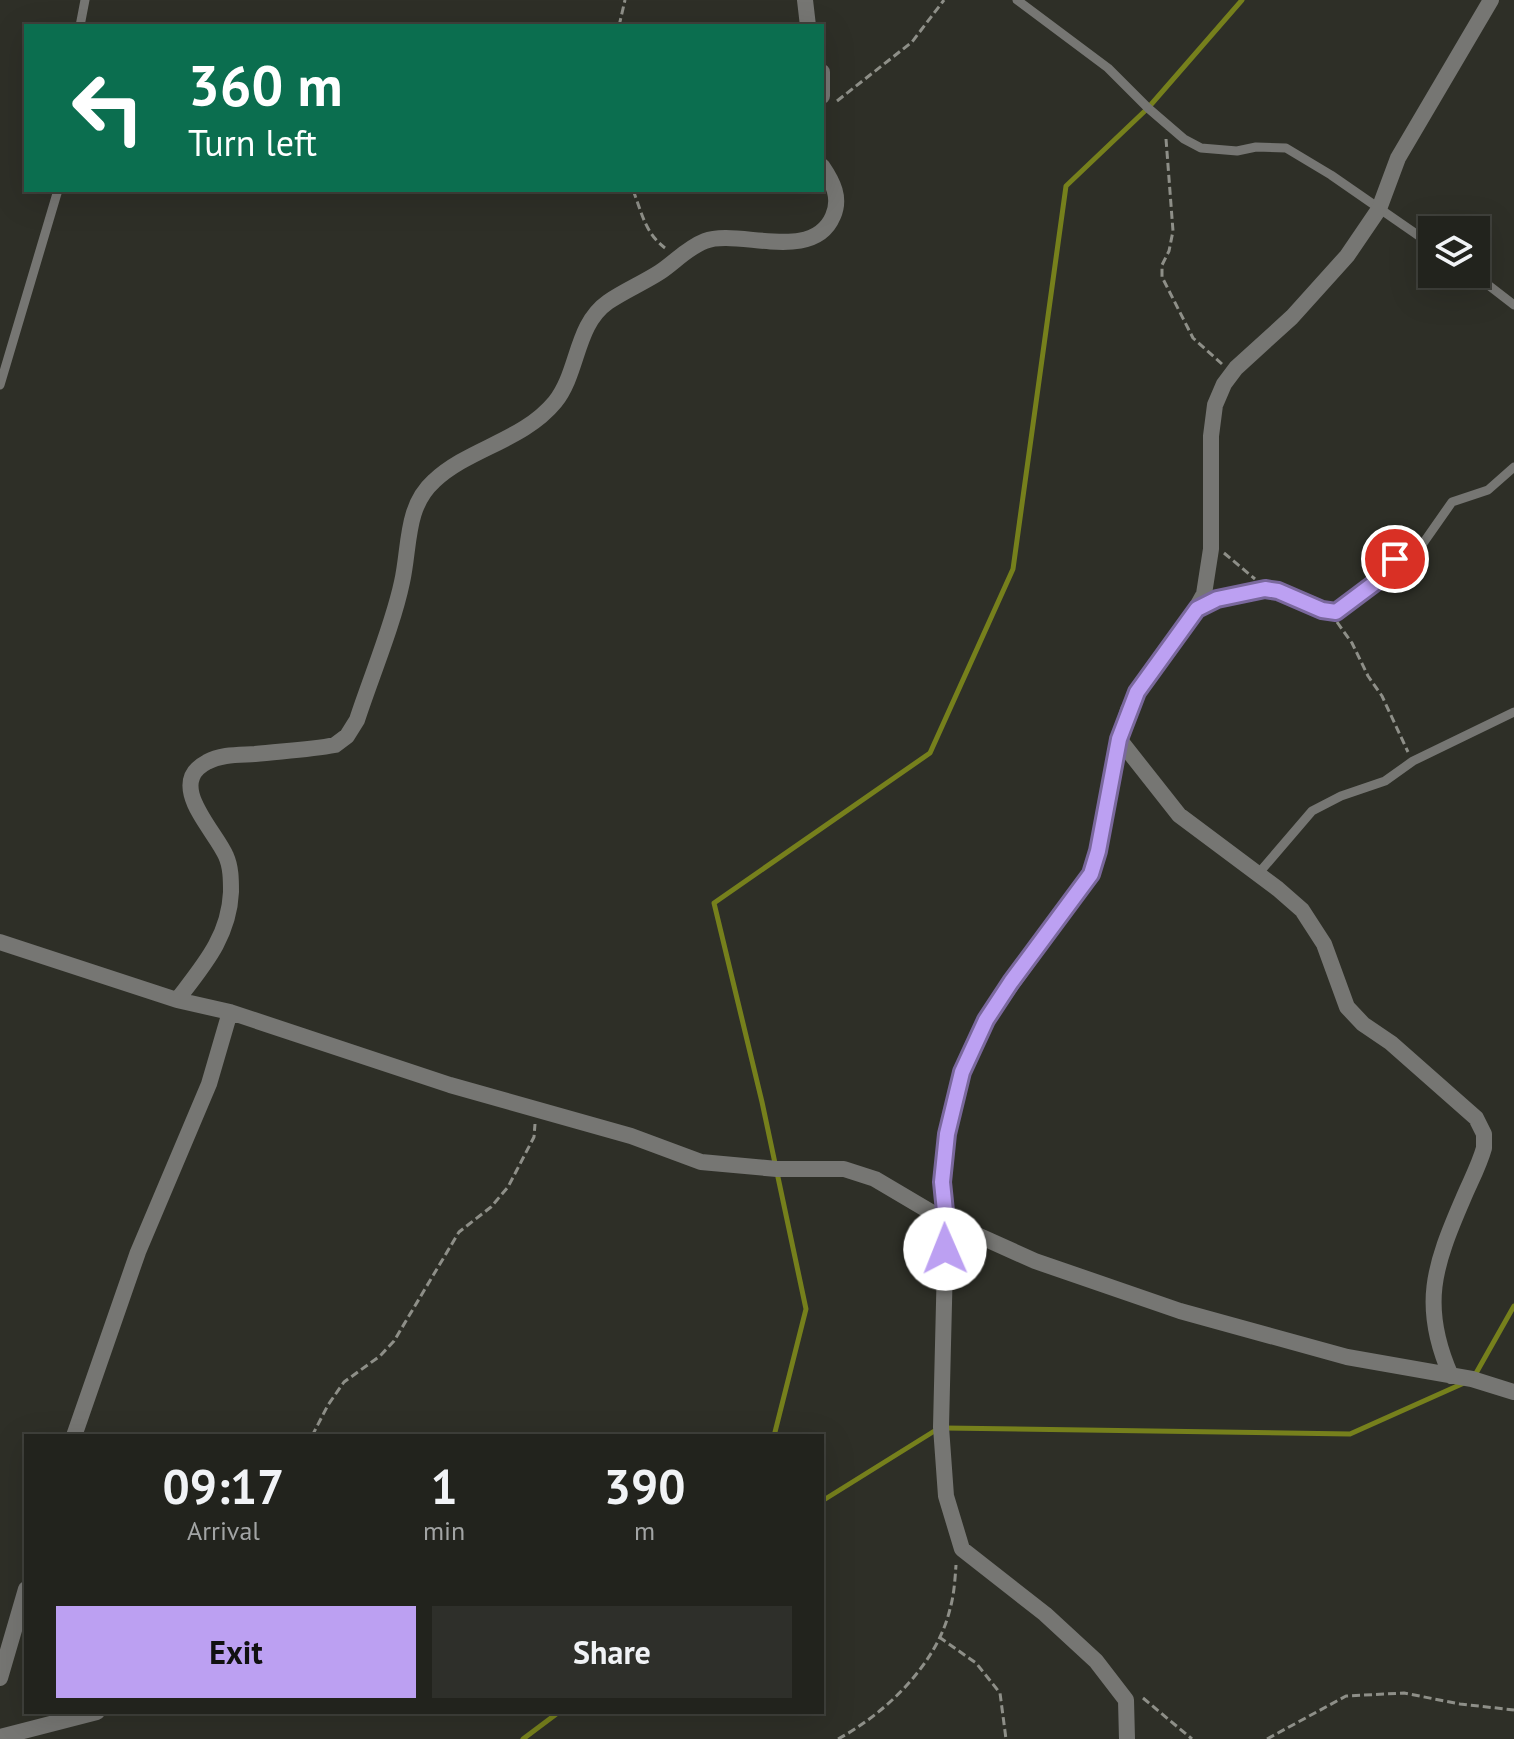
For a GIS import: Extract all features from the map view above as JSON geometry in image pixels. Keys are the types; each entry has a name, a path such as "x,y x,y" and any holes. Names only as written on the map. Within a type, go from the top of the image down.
{"street":[{"path":"805,0 808,24"},
{"path":"1127,1739 1126,1700 1096,1661 1045,1614 962,1549 946,1496 941,1427 946,1221 943,1170 947,1134 962,1072 994,1007 1091,874 1119,739 1137,692 1197,609 1204,594 1211,545 1211,436 1215,405 1224,384 1292,317 1347,256 1379,209 1398,158 1491,0"},
{"path":"177,1000 217,947 224,931 231,892 230,865 190,791 192,778 199,766 220,757 335,745 347,736 357,720 402,582 416,504 432,482 450,468 496,446 540,417 556,401 567,381 587,326 596,312 688,250 707,240 783,243 817,235 826,228 837,204 835,190 824,170"},
{"path":"1119,739 1179,815 1302,910 1324,944 1347,1007 1363,1024 1391,1043 1476,1118 1484,1134 1484,1148 1447,1236 1436,1271 1432,1317 1439,1350 1451,1376"},
{"path":"0,942 177,1000 230,1012 450,1085 631,1136 701,1162 777,1169 844,1169 875,1179 946,1221 1035,1261 1180,1311 1347,1357 1451,1376 1514,1392"},
{"path":"75,1434 138,1252 209,1084 230,1012"},
{"path":"0,1678 24,1596"},
{"path":"0,1737 89,1714"}],"lane":[{"path":"80,24 85,0"},
{"path":"1017,0 1108,68 1184,139 1201,148 1237,151 1256,147 1286,148 1418,235"},
{"path":"0,385 57,192"},
{"path":"1490,286 1514,305"},
{"path":"1197,609 1217,599 1265,589 1278,591 1322,610 1336,612 1376,582 1386,565 1424,542 1452,502 1488,490 1514,467"},
{"path":"1258,874 1312,811 1341,796 1385,781 1413,761 1514,712"}],"path":[{"path":"619,24 625,0"},
{"path":"828,100 912,42 944,0"},
{"path":"1166,123 1173,231 1162,265 1162,277 1193,338 1232,374"},
{"path":"634,192 647,229 655,241 678,258"},
{"path":"1211,545 1233,558 1265,589"},
{"path":"1322,610 1336,621 1352,643 1413,761"},
{"path":"313,1434 344,1382 380,1356 394,1341 459,1232 491,1207 508,1187 534,1137 534,1108"},
{"path":"838,1739 856,1729 903,1690 939,1637 950,1610 956,1563"},
{"path":"939,1637 976,1663 1000,1693 1006,1739"},
{"path":"1133,1690 1192,1739"},
{"path":"1267,1739 1346,1696 1404,1693 1514,1710"},
{"path":"856,1729 859,1739"}],"waterway":[{"path":"775,1434 806,1309 762,1102 714,903 930,753 1013,569 1066,186 1148,108 1242,0"},
{"path":"1475,1375 1514,1306"},
{"path":"945,1428 1350,1434 1464,1383"},
{"path":"824,1500 936,1430"},
{"path":"523,1739 556,1714"}],"route":[{"path":"945,1249 942,1182 947,1134 962,1072 986,1020 1091,874 1123,723 1137,692 1197,609 1217,599 1265,589 1278,591 1322,610 1336,612 1376,582 1386,565 1395,559"}]}
